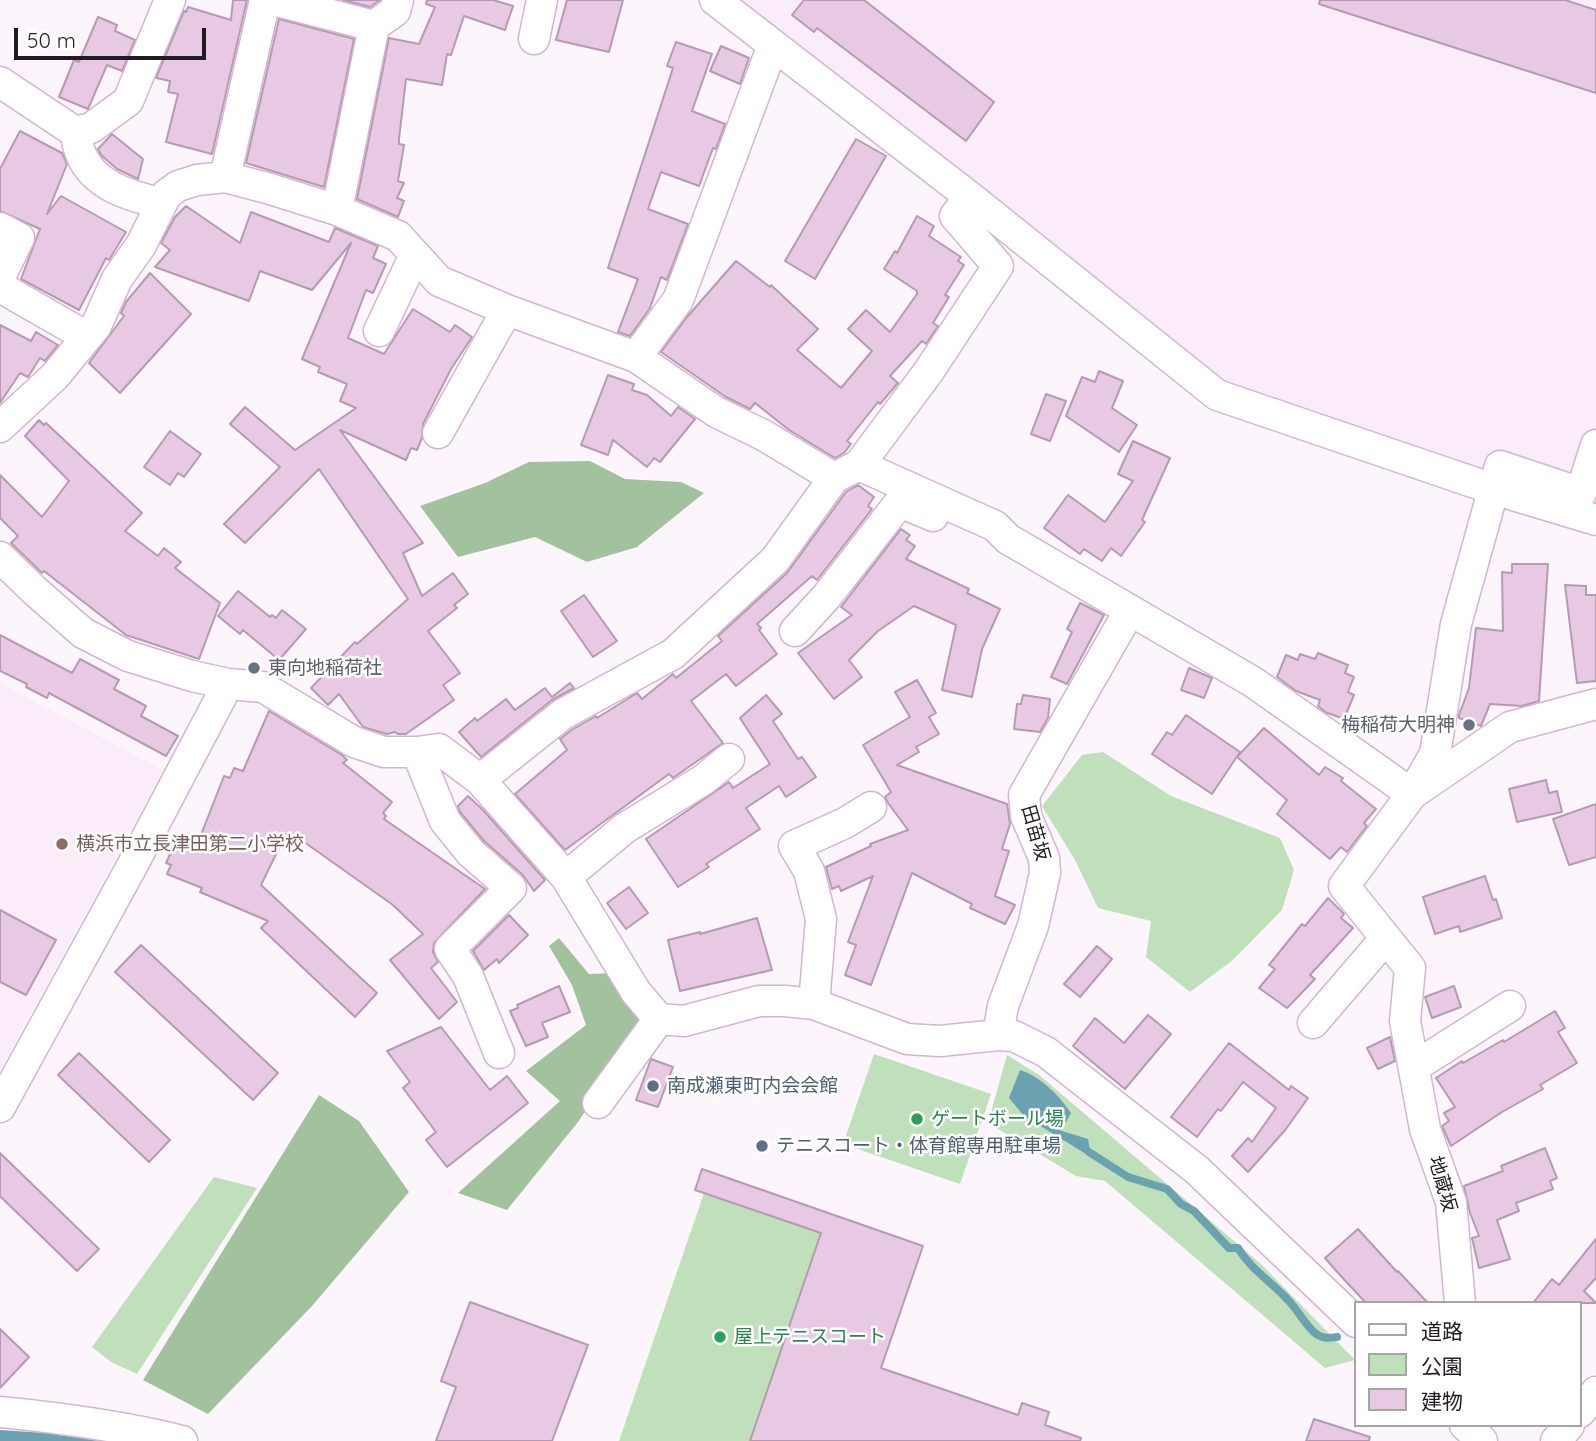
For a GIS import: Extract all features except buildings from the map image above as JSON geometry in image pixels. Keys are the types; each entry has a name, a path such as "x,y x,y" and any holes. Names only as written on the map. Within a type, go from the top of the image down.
{"street":[{"path":"75,132 91,128 128,101 170,0"},
{"path":"225,177 265,0"},
{"path":"273,0 374,26"},
{"path":"337,210 374,26 395,11 398,0"},
{"path":"534,38 542,0"},
{"path":"715,0 970,197 1217,395 1501,479 1581,493 1596,445"},
{"path":"636,357 678,300 773,45"},
{"path":"0,82 75,132 81,155 107,184 122,192 160,203"},
{"path":"0,427 55,376 96,326 117,279 141,245 166,195 178,186 197,180 225,177 337,210 398,236 439,281 507,310 636,357 716,412 846,472 995,526 1008,539 1253,682 1412,794"},
{"path":"480,780 562,714 673,654 775,560 929,371 998,266 955,216 970,197"},
{"path":"0,228 19,238 0,277"},
{"path":"379,331 415,255"},
{"path":"0,287 87,337"},
{"path":"438,433 507,310"},
{"path":"1501,479 1596,520"},
{"path":"1412,794 1435,754 1455,624 1501,479"},
{"path":"795,631 827,596 900,502 991,542 1008,539"},
{"path":"0,557 83,633 128,656 192,676 228,684 263,687 354,742 384,751 417,752 439,749 480,780 566,877 636,992 659,1019 684,1021 758,1001 814,1004 907,1039 940,1041 1014,1036 1046,1052 1197,1170 1354,1320"},
{"name":"田苗坂","path":"998,1035 1003,1006 1034,926 1045,873 1044,858 1026,816 1024,795 1130,610"},
{"path":"0,1107 228,684"},
{"path":"1412,794 1510,727 1596,704"},
{"path":"417,752 445,821 471,853 511,888 450,949 468,976 499,1053"},
{"path":"566,877 625,828 703,780 729,760"},
{"name":"地蔵坂","path":"1412,794 1344,886 1410,968 1405,1021 1425,1129 1451,1202 1460,1301"},
{"path":"814,1004 821,919 808,872 794,846 845,823 871,807"},
{"path":"1313,1023 1385,939"},
{"path":"1414,1067 1510,1006"},
{"path":"598,1103 659,1019"},
{"path":"1582,1410 1596,1392"},
{"path":"0,1412 71,1419 182,1441"},
{"path":"1467,1427 1482,1441"},
{"path":"1556,1441 1567,1427"}],"shaded area":[{"path":"734,0 1596,0 1596,504 1489,474 1224,387"},
{"name":"横浜市立長津田第二小学校","path":"0,683 163,770 0,1070"}],"green space":[{"path":"590,461 625,479 681,482 704,493 637,547 587,562 535,537 458,557 420,506 485,483 529,462"},
{"path":"1103,752 1171,796 1280,838 1294,870 1282,910 1233,960 1190,992 1146,957 1151,921 1098,908 1075,860 1042,806 1082,755"},
{"path":"559,938 589,974 615,973 648,1017 578,1122 507,1210 458,1193 560,1101 526,1071 586,1025 572,985 549,946"},
{"name":"ゲートボール場","path":"874,1054 991,1094 960,1184 843,1144"},
{"path":"1007,1055 1039,1075 1261,1264 1354,1360 1325,1368 1105,1181 1076,1176 988,1123"},
{"path":"319,1095 359,1121 409,1192 312,1306 208,1414 143,1380"},
{"path":"214,1177 257,1188 137,1374 111,1362 92,1347"},
{"name":"屋上テニスコート","path":"704,1193 821,1233 750,1441 619,1441"}],"water":[{"path":"1020,1070 1049,1087 1071,1113 1066,1122 1054,1123 1059,1130 1088,1139 1090,1150 1097,1156 1091,1157 1024,1116 1009,1098"},
{"path":"0,1430 45,1433 100,1441 0,1441"}],"waterway":[{"path":"1089,1152 1128,1177 1167,1189 1181,1204 1194,1211 1229,1248 1238,1248 1249,1263 1292,1304 1316,1334 1329,1338 1337,1337"}],"place":[{"name":"東向地稲荷社","path":"254,668"},
{"name":"梅稲荷大明神","path":"1469,725"},
{"name":"横浜市立長津田第二小学校","path":"62,844"},
{"name":"南成瀬東町内会会館","path":"653,1086"},
{"name":"ゲートボール場","path":"917,1119"},
{"name":"テニスコート・体育館専用駐車場","path":"762,1146"},
{"name":"屋上テニスコート","path":"720,1337"}]}
